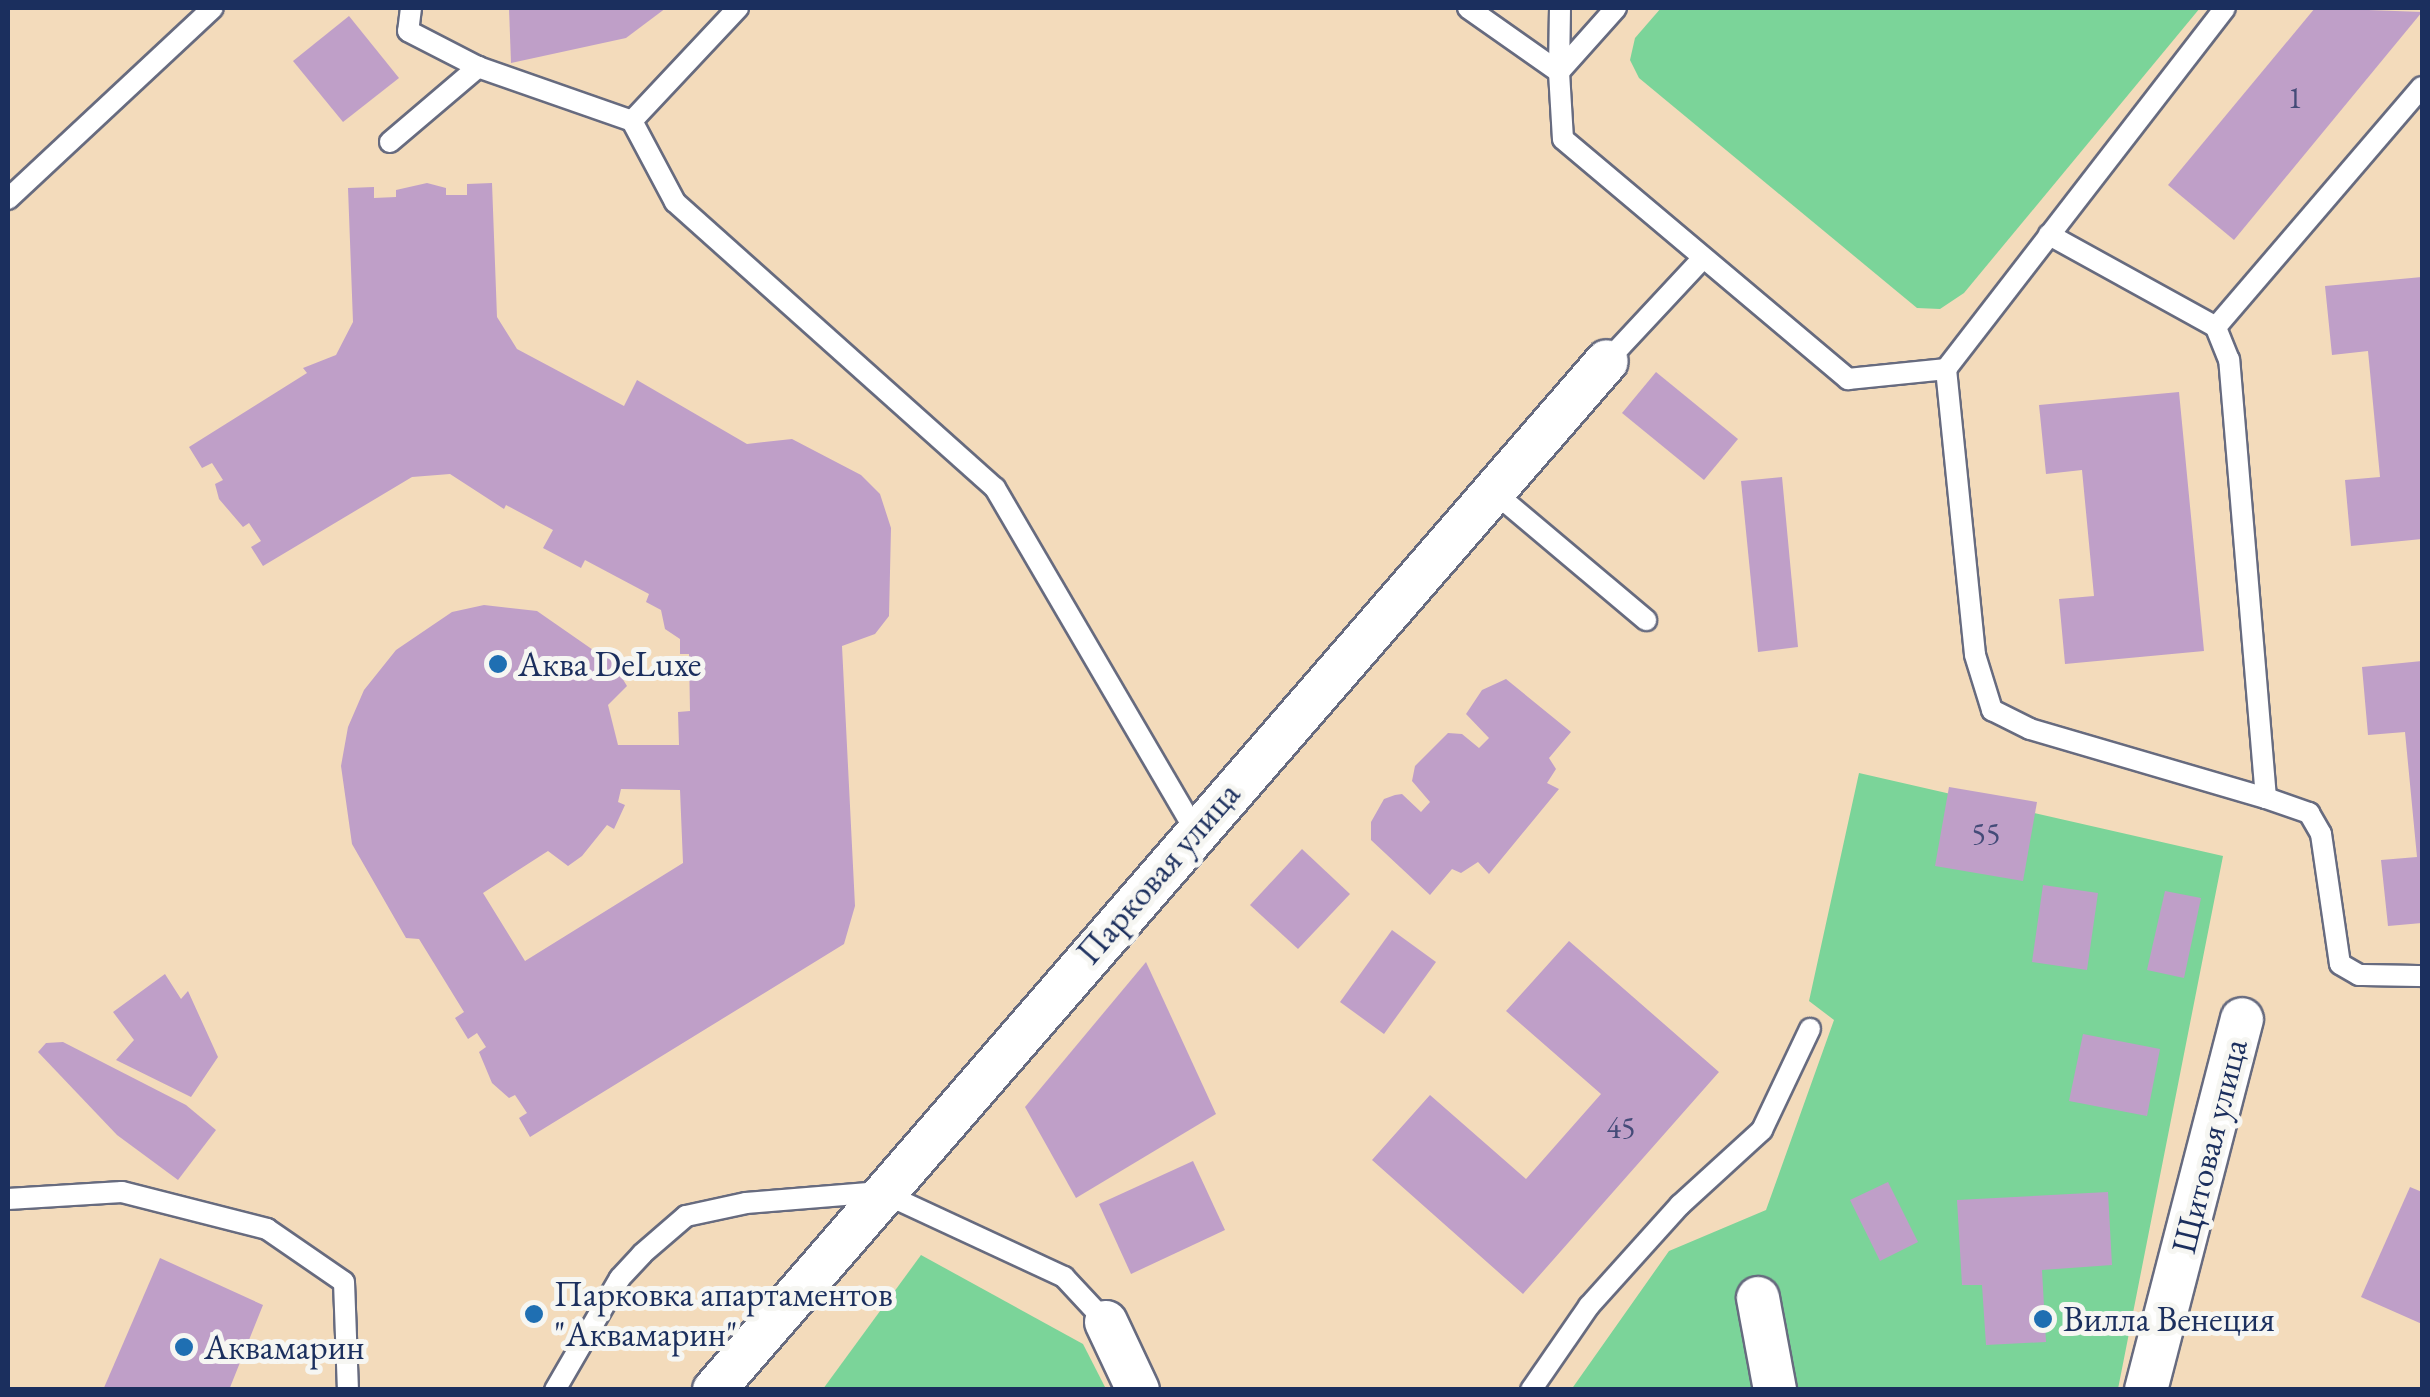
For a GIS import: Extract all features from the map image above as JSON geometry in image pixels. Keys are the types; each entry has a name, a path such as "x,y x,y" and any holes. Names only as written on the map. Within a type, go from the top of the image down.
{"street":[{"name":"Парковая улица","path":"714,1390 881,1192 1607,361"},
{"name":"Щитовая улица","path":"2146,1390 2242,1019"},
{"path":"1758,1298 1775,1390"},
{"path":"1106,1322 1138,1390"}],"lane":[{"path":"8,199 213,8"},
{"path":"411,8 408,31 478,68 632,121 675,202 995,488 1196,830"},
{"path":"632,121 738,8"},
{"path":"1468,8 1559,72"},
{"path":"1560,8 1563,139 1848,379 1946,369"},
{"path":"1559,72 1616,8"},
{"path":"2225,8 1946,369 1975,655 1992,710 2030,729 2309,813 2321,834 2340,964 2359,976 2422,976"},
{"path":"390,142 478,68"},
{"path":"2216,327 2422,87"},
{"path":"2050,235 2216,327 2229,360 2266,798"},
{"path":"1607,361 1703,258"},
{"path":"1494,492 1646,620"},
{"path":"1530,1390 1589,1306 1680,1206 1762,1130 1810,1029"},
{"path":"8,1199 122,1192 267,1229 344,1282 348,1390"},
{"path":"555,1390 620,1278 686,1216 746,1203 881,1192 1064,1277 1106,1322"}],"green space":[{"path":"1661,8 2200,8 1964,293 1940,309 1917,308 1639,78 1630,60 1635,38"},
{"path":"1859,773 2223,856 2118,1389 1571,1390 1669,1251 1766,1210 1834,1020 1809,1001"},
{"path":"921,1255 1083,1344 1106,1389 823,1389"}],"building":[{"path":"509,8 666,8 626,38 511,63"},
{"path":"2315,8 2422,12 2234,240 2168,185"},
{"path":"349,16 399,78 343,122 293,61"},
{"name":"Аква DeLuxe","path":"427,183 446,188 446,195 467,195 467,184 492,183 497,317 517,349 624,406 637,380 747,444 792,439 861,475 880,494 891,528 889,616 875,634 842,646 855,906 844,944 530,1137 519,1118 527,1113 515,1095 509,1098 492,1083 479,1052 486,1047 477,1033 468,1039 455,1018 464,1012 419,939 406,938 352,844 341,766 348,727 364,690 396,650 452,612 484,605 537,611 596,652 603,647 627,686 608,705 618,745 679,745 678,712 690,711 689,654 680,654 680,639 665,629 661,610 646,602 649,594 585,560 581,568 543,548 553,530 506,505 504,509 450,474 412,477 263,566 251,547 261,541 249,523 243,527 219,499 215,484 223,480 212,463 202,468 189,447 307,373 303,368 336,355 353,322 348,188 374,187 374,198 396,197 396,190","holes":["621,789 680,790 683,863 525,961 483,893 548,851 568,866 582,856 607,825 614,829 625,805 618,802"]},
{"path":"2422,277 2422,539 2351,546 2345,480 2380,477 2368,351 2332,355 2325,286"},
{"path":"1656,372 1738,439 1704,480 1622,413"},
{"path":"2179,392 2204,651 2065,664 2059,599 2094,596 2082,470 2046,474 2039,405"},
{"path":"1782,477 1798,647 1758,652 1741,481"},
{"path":"2422,661 2422,923 2388,926 2381,860 2417,857 2405,732 2368,735 2362,667"},
{"path":"1506,679 1571,732 1549,758 1556,769 1547,783 1559,789 1489,874 1478,862 1461,873 1452,869 1430,895 1371,840 1371,822 1384,799 1395,795 1402,794 1421,812 1430,802 1412,781 1415,766 1448,733 1462,734 1479,748 1489,738 1466,714 1482,690"},
{"path":"1949,787 2037,802 2023,881 1935,866"},
{"path":"1302,849 1350,894 1298,949 1250,905"},
{"path":"2043,885 2098,893 2087,970 2032,962"},
{"path":"2165,891 2201,898 2184,978 2147,970"},
{"path":"1392,930 1436,962 1384,1034 1340,1002"},
{"path":"1569,941 1719,1072 1523,1294 1372,1160 1430,1095 1526,1179 1601,1094 1506,1011"},
{"path":"1146,962 1216,1114 1076,1198 1025,1107"},
{"path":"165,974 181,999 188,991 218,1057 191,1097 116,1060 134,1040 113,1012"},
{"path":"2083,1034 2160,1049 2147,1116 2069,1101"},
{"path":"63,1042 186,1105 216,1130 178,1180 117,1135 38,1052 46,1043"},
{"path":"1193,1161 1225,1230 1131,1274 1099,1204"},
{"path":"1888,1182 1918,1242 1880,1261 1850,1200"},
{"path":"2410,1187 2422,1192 2422,1324 2361,1297"},
{"path":"2108,1192 2112,1265 2042,1270 2046,1342 1986,1345 1982,1285 1962,1285 1957,1200"},
{"name":"Аквамарин","path":"160,1258 263,1305 229,1390 103,1390"}],"place":[{"name":"Аква DeLuxe","path":"498,664"},
{"name":"Парковка апартаментов \"Аквамарин\"","path":"534,1314"},
{"name":"Вилла Венеция","path":"2043,1319"},
{"name":"Аквамарин","path":"184,1347"}]}
